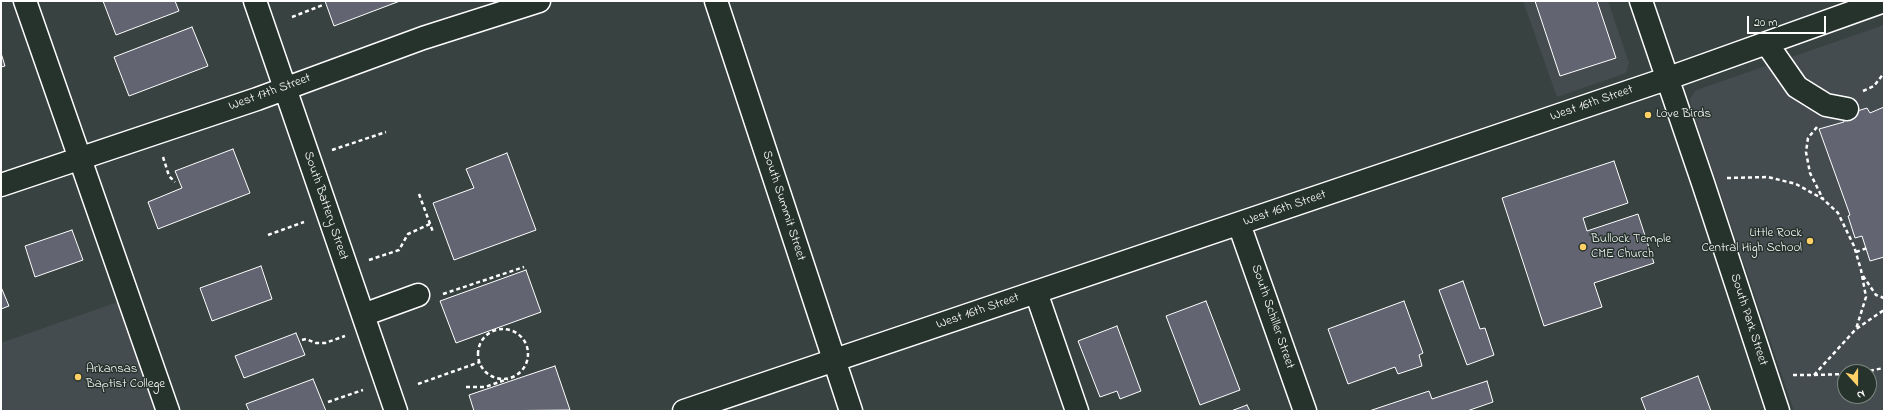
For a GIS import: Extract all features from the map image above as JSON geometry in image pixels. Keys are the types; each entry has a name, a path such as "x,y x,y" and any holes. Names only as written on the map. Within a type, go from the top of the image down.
{"street":[{"path":"25,1 168,411"},
{"name":"South Battery Street","path":"255,1 396,411"},
{"name":"West 17th Street","path":"1,185 286,88 423,38 487,9 539,1"},
{"name":"South Summit Street","path":"716,1 851,411"},
{"name":"South Park Street","path":"1640,1 1703,183 1778,411"},
{"name":"West 16th Street","path":"684,411 1666,79 1767,44 1871,3"},
{"path":"1767,44 1797,87 1826,105 1842,109"},
{"name":"South Schiller Street","path":"1239,224 1304,411"},
{"path":"1036,292 1077,411"},
{"path":"365,321 418,295"}],"path":[{"path":"292,17 323,5"},
{"path":"1823,199 1810,173 1806,152 1808,138 1818,125 1837,115 1842,109"},
{"path":"309,158 386,132"},
{"path":"156,133 166,169 175,182"},
{"path":"1703,183 1730,178 1768,178 1796,184 1823,199 1838,213 1856,252 1866,297 1856,329"},
{"path":"419,194 433,232"},
{"path":"268,235 327,213"},
{"path":"346,268 399,250 408,234 430,224"},
{"path":"1856,252 1867,248"},
{"path":"418,295 437,295 452,292 524,267"},
{"path":"1862,274 1876,295 1884,298"},
{"path":"1814,375 1856,329 1884,310"},
{"path":"302,340 306,339 316,343 325,343 365,321"},
{"path":"466,387 485,387 519,374 524,368 528,352 522,337 515,332 499,329 485,337 480,344 478,352 480,362 488,373 495,378 503,379 511,377"},
{"path":"418,384 480,362"},
{"path":"1769,384 1792,375 1837,374"},
{"path":"328,402 386,382"}],"shaded area":[{"path":"1523,1 1608,1 1629,63 1626,73 1557,97"},
{"name":"Little Rock Central High School","path":"1884,25 1884,411 1794,411 1692,110 1690,99 1695,91"},
{"name":"Arkansas Baptist College","path":"129,298 168,411 1,411 1,343"}],"building":[{"path":"103,1 175,1 179,11 116,35"},
{"path":"325,1 400,1 334,26"},
{"path":"1535,1 1597,1 1616,58 1560,76"},
{"path":"192,27 208,66 129,96 114,57"},
{"path":"1,53 5,66 1,67"},
{"path":"1884,107 1884,257 1870,261 1862,236 1855,238 1848,216 1850,215 1819,129 1844,122 1844,119 1854,112 1867,108 1870,113"},
{"path":"233,149 250,193 158,229 148,202 182,188 175,171"},
{"path":"507,153 536,230 454,260 433,203 474,188 466,169"},
{"name":"Bullock Temple CME Church","path":"1614,161 1628,203 1583,218 1587,231 1638,214 1654,263 1594,283 1602,307 1544,326 1502,198"},
{"path":"72,230 83,260 35,277 25,246"},
{"path":"261,266 272,299 212,321 200,288"},
{"path":"526,270 541,312 456,343 440,301"},
{"path":"1463,281 1480,329 1485,328 1494,355 1467,365 1439,290"},
{"path":"1,287 9,306 1,309"},
{"path":"1206,301 1240,390 1200,405 1166,316"},
{"path":"1404,301 1423,353 1419,355 1422,366 1398,374 1395,367 1348,384 1328,329"},
{"path":"1117,326 1141,391 1120,399 1117,391 1100,397 1078,341"},
{"path":"296,333 305,355 244,378 235,356"},
{"path":"555,366 570,410 474,411 469,395"},
{"path":"1698,376 1711,411 1646,411 1641,398"},
{"path":"313,379 326,411 249,411 246,404"},
{"path":"1487,381 1493,402 1467,411 1369,411 1429,391 1432,399"},
{"path":"1247,405 1250,411 1231,411"}],"place":[{"name":"Love Birds","path":"1648,115"},
{"name":"Little Rock Central High School","path":"1810,241"},
{"name":"Bullock Temple CME Church","path":"1583,247"},
{"name":"Arkansas Baptist College","path":"78,377"}]}
